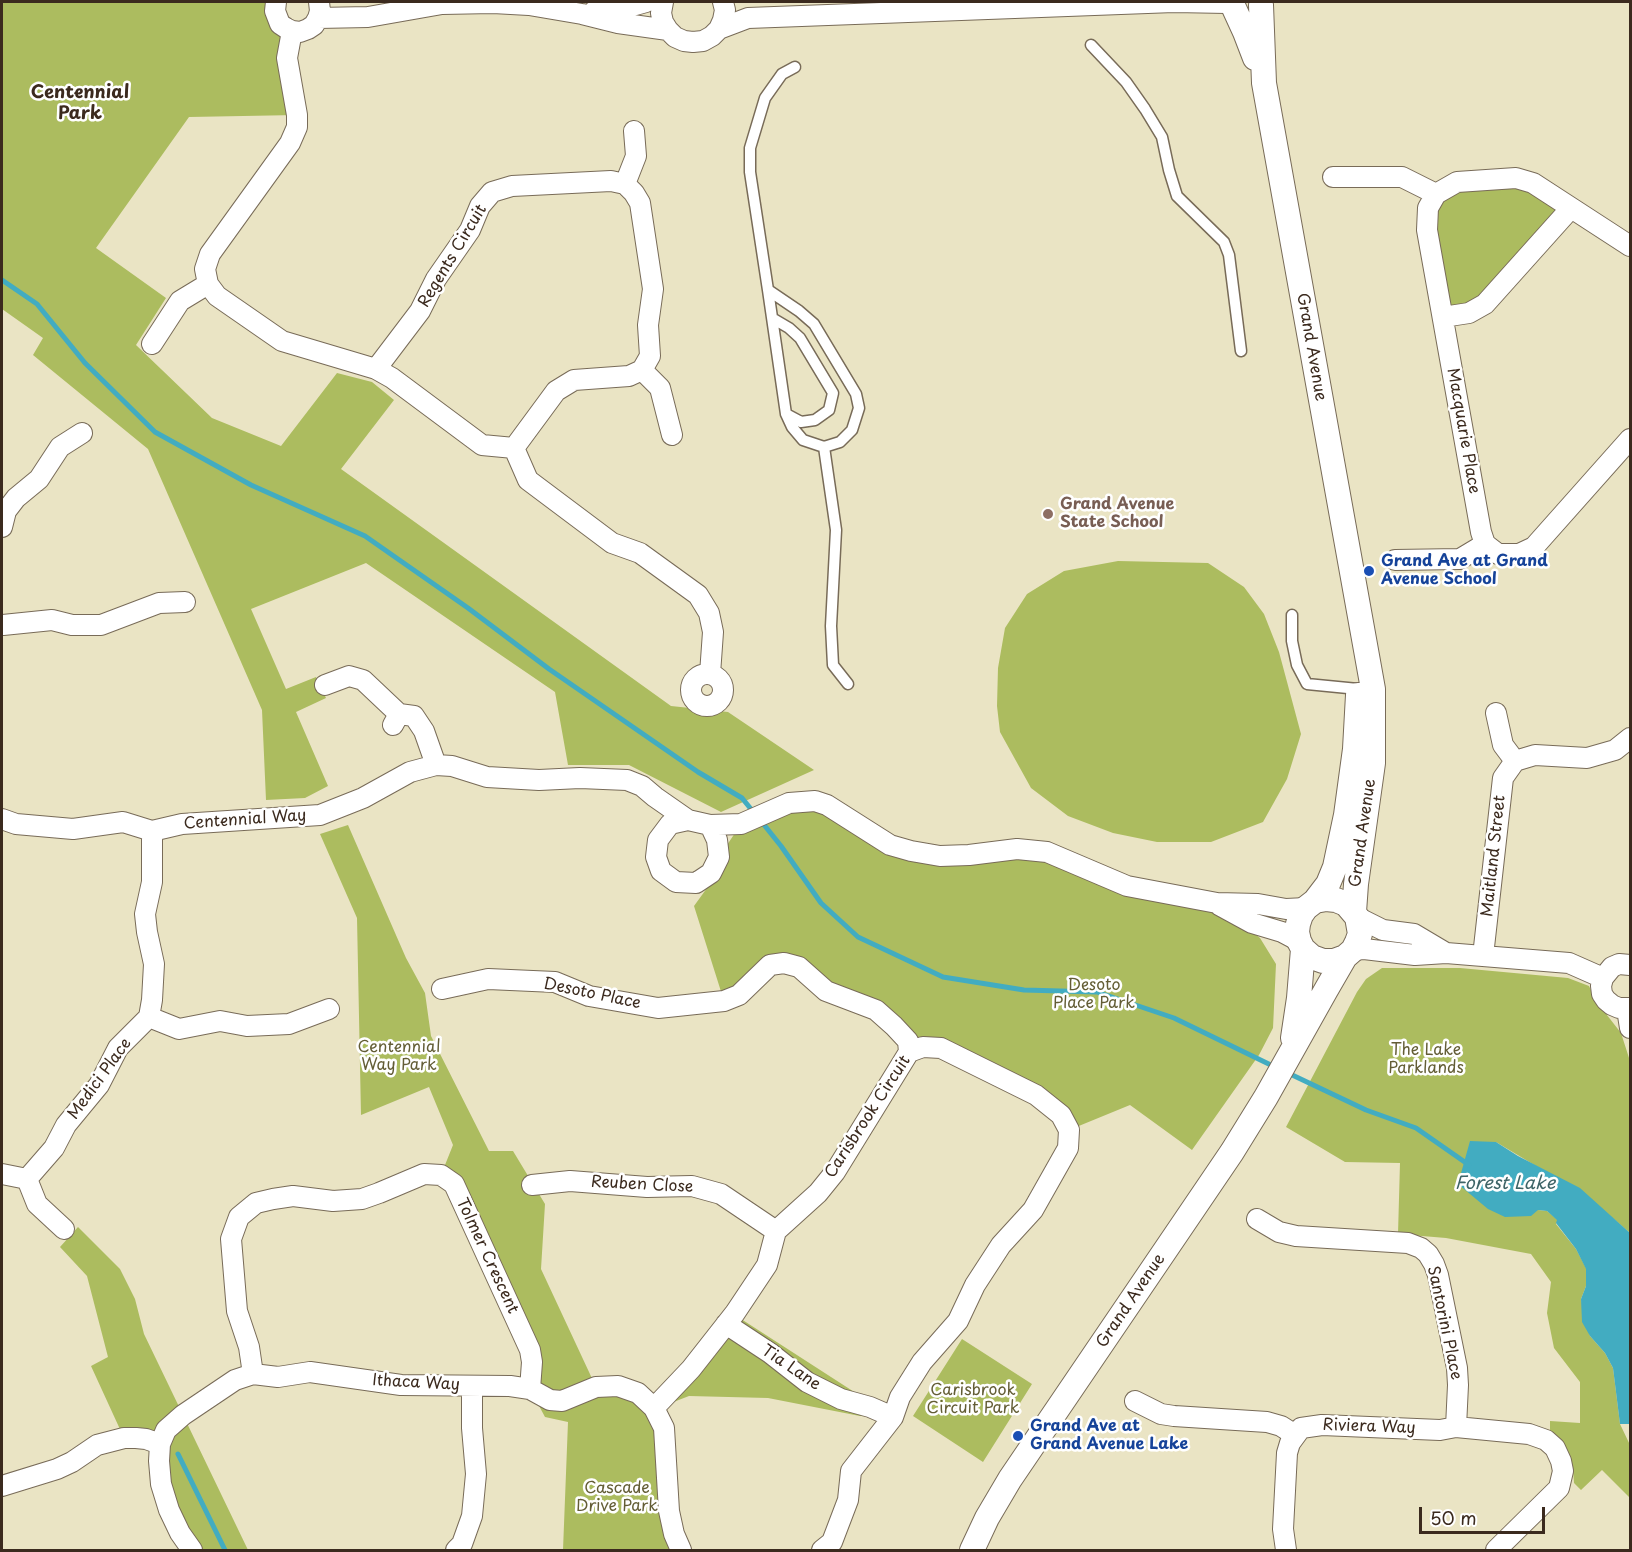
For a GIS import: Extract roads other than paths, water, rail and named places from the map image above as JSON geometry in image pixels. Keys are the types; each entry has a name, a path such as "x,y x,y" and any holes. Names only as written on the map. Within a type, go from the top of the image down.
{"street":[{"path":"276,2 276,18 286,28 300,32 314,25 318,10 368,17 442,4 493,3 529,4 668,30"},
{"path":"582,14 646,2"},
{"path":"663,2 661,13 668,30 675,37 693,42 703,41 719,29 723,20 723,2"},
{"path":"719,29 748,18 1174,2 1229,4"},
{"name":"Grand Avenue","path":"1229,4 1243,11 1252,10 1262,3"},
{"name":"Grand Avenue","path":"972,1551 987,1518 1010,1479 1232,1152 1360,934 1355,914 1356,884 1373,763 1373,689 1264,83 1262,3"},
{"name":"Grand Avenue","path":"1229,4 1245,32 1264,83"},
{"path":"292,31 287,57 297,127 290,143 210,254 205,269 208,284 217,296 282,341 376,369 392,378 482,445 514,448"},
{"path":"514,448 556,391 574,380 629,376 642,370 650,356 648,325 653,289 640,203 634,192 625,184 636,156 634,131"},
{"path":"1333,177 1402,177 1436,194 1457,182 1516,178 1533,183 1630,246"},
{"name":"Regents Circuit","path":"376,369 420,311 436,279 470,230 480,206 492,192 512,186 611,181 625,184"},
{"name":"Macquarie Place","path":"1436,194 1428,208 1427,230 1485,544"},
{"path":"1443,317 1470,313 1485,304 1571,208"},
{"path":"152,344 180,301 208,284"},
{"path":"642,370 660,388 672,435"},
{"path":"2,526 6,511 16,498 39,479 60,447 82,433"},
{"path":"1395,560 1460,559 1485,544 1498,554 1519,554 1534,547 1630,439"},
{"path":"514,448 528,480 612,543 640,553 698,594 709,613 713,632 710,674"},
{"path":"2,625 52,620 72,625 101,624 159,603 185,602"},
{"name":"Grand Avenue","path":"1291,1052 1299,998 1301,945 1297,932 1298,924 1301,915 1328,885 1335,867 1346,815 1355,749 1358,611"},
{"path":"325,685 349,676 363,680 396,720 414,716 424,731 436,765"},
{"path":"1496,713 1503,745 1515,761 1535,755 1587,758 1615,750 1630,738"},
{"name":"Maitland Street","path":"1483,956 1503,778 1515,761"},
{"name":"Centennial Way","path":"152,831 182,824 320,815 363,798 410,772 436,765 452,766 487,777 539,780 580,778 627,780 642,786 688,820 710,825 746,822 789,803 815,801 890,844 911,851 940,856 1017,849 1047,852 1127,886 1217,903 1258,904 1286,909 1311,905"},
{"path":"655,797 659,823 656,857 661,871 676,882 696,883 711,873 719,857 746,822"},
{"path":"2,819 16,824 73,829 123,822 152,831 152,882 145,914 154,964 149,1017 179,1029 220,1021 247,1026 289,1024 328,1009"},
{"path":"658,840 670,824 688,820"},
{"path":"710,825 717,840 719,857"},
{"name":"Grand Avenue","path":"1311,905 1326,899 1336,900 1346,904 1355,914"},
{"name":"Centennial Way","path":"1217,903 1252,923 1282,932 1301,945"},
{"path":"1355,914 1383,930 1414,934 1446,952"},
{"path":"1301,945 1312,957 1323,961 1334,961 1349,953 1364,949 1415,955 1446,952 1569,963 1603,978"},
{"name":"Desoto Place","path":"442,989 488,979 555,982 589,996 658,1008 724,1001 739,995 770,965 784,963 799,967 826,991 876,1010 908,1041 909,1052"},
{"path":"1629,1015 1606,1000 1601,986 1606,972 1612,967 1619,964 1630,965"},
{"name":"Medici Place","path":"27,1179 54,1148 66,1125 99,1085 118,1048 149,1017"},
{"name":"Carisbrook Circuit","path":"776,1231 818,1193 835,1172 909,1052 923,1047 941,1048 1036,1095 1061,1115 1069,1130 1068,1148 1033,1210 1001,1245 975,1285 958,1321 922,1362 900,1397 893,1417 852,1471 848,1500 832,1542 822,1551"},
{"path":"2,1174 27,1179 37,1204 64,1229"},
{"name":"Tolmer Crescent","path":"253,1374 249,1347 237,1311 231,1239 239,1217 256,1203 293,1196 333,1201 362,1199 424,1174 441,1175 453,1184 530,1350 532,1362 530,1389"},
{"name":"Reuben Close","path":"532,1185 570,1181 647,1187 692,1186 721,1194 776,1231"},
{"name":"Santorini Place","path":"1257,1219 1279,1232 1296,1236 1408,1243 1421,1248 1428,1254 1438,1275 1457,1368 1456,1427"},
{"path":"681,1551 674,1534 669,1511 664,1428 654,1408 691,1369 767,1265 776,1231"},
{"name":"Tia Lane","path":"726,1324 770,1353 807,1382 841,1399 870,1407 893,1417"},
{"name":"Ithaca Way","path":"160,1444 166,1430 183,1415 235,1380 253,1374 278,1377 310,1372 401,1385 510,1386 530,1389 549,1400 562,1401 596,1387 618,1386 638,1393 654,1408"},
{"path":"456,1551 462,1544 472,1516 476,1474 472,1428 472,1386"},
{"path":"1135,1401 1161,1414 1267,1422 1281,1426 1295,1435 1287,1453 1283,1529 1286,1551"},
{"name":"Riviera Way","path":"1295,1435 1301,1428 1322,1425 1440,1430 1456,1427 1529,1434 1546,1440 1555,1448 1561,1461 1563,1471 1559,1488 1496,1551"},
{"path":"2,1486 57,1468 97,1445 130,1438 146,1439 160,1444 161,1484 169,1510 192,1551"}],"lane":[{"path":"1091,45 1125,82 1162,137 1177,196 1224,242 1229,255 1241,351"},
{"path":"768,290 800,311 814,324 856,394 859,408 852,430 840,442 824,447 803,440 792,427 786,414 750,172 750,148 765,98 782,74 795,67"},
{"path":"772,318 800,338 833,393 829,410 814,420 801,422 786,414"},
{"path":"824,447 836,530 831,626 833,664 848,684"},
{"path":"1292,615 1294,653 1297,665 1307,684 1358,689"}],"water":[{"name":"Forest Lake","path":"1470,1141 1496,1142 1580,1188 1630,1233 1630,1424 1620,1424 1613,1368 1582,1322 1581,1299 1586,1286 1586,1269 1576,1249 1556,1223 1557,1220 1547,1211 1538,1210 1531,1216 1505,1217 1488,1209 1458,1184"}],"waterway":[{"path":"2,280 37,304 85,363 155,432 251,485 365,536 468,608 549,669 698,772 742,798 755,814"},
{"path":"761,821 821,903 858,937 943,977 1024,990 1097,992 1174,1018 1277,1068"},
{"path":"1288,1073 1366,1110 1416,1128 1469,1165"},
{"path":"178,1454 225,1550"}],"place":[{"name":"Grand Avenue State School","path":"1048,514"},
{"name":"Grand Ave at Grand Avenue School","path":"1369,571"},
{"name":"Grand Ave at Grand Avenue Lake","path":"1018,1436"}],"district":[{"name":"Centennial Park","path":"80,103"}],"park label":[{"name":"Desoto Place Park","path":"1094,995"},
{"name":"Centennial Way Park","path":"399,1057"},
{"name":"The Lake Parklands","path":"1426,1060"},
{"name":"Carisbrook Circuit Park","path":"973,1400"},
{"name":"Cascade Drive Park","path":"617,1498"}]}
